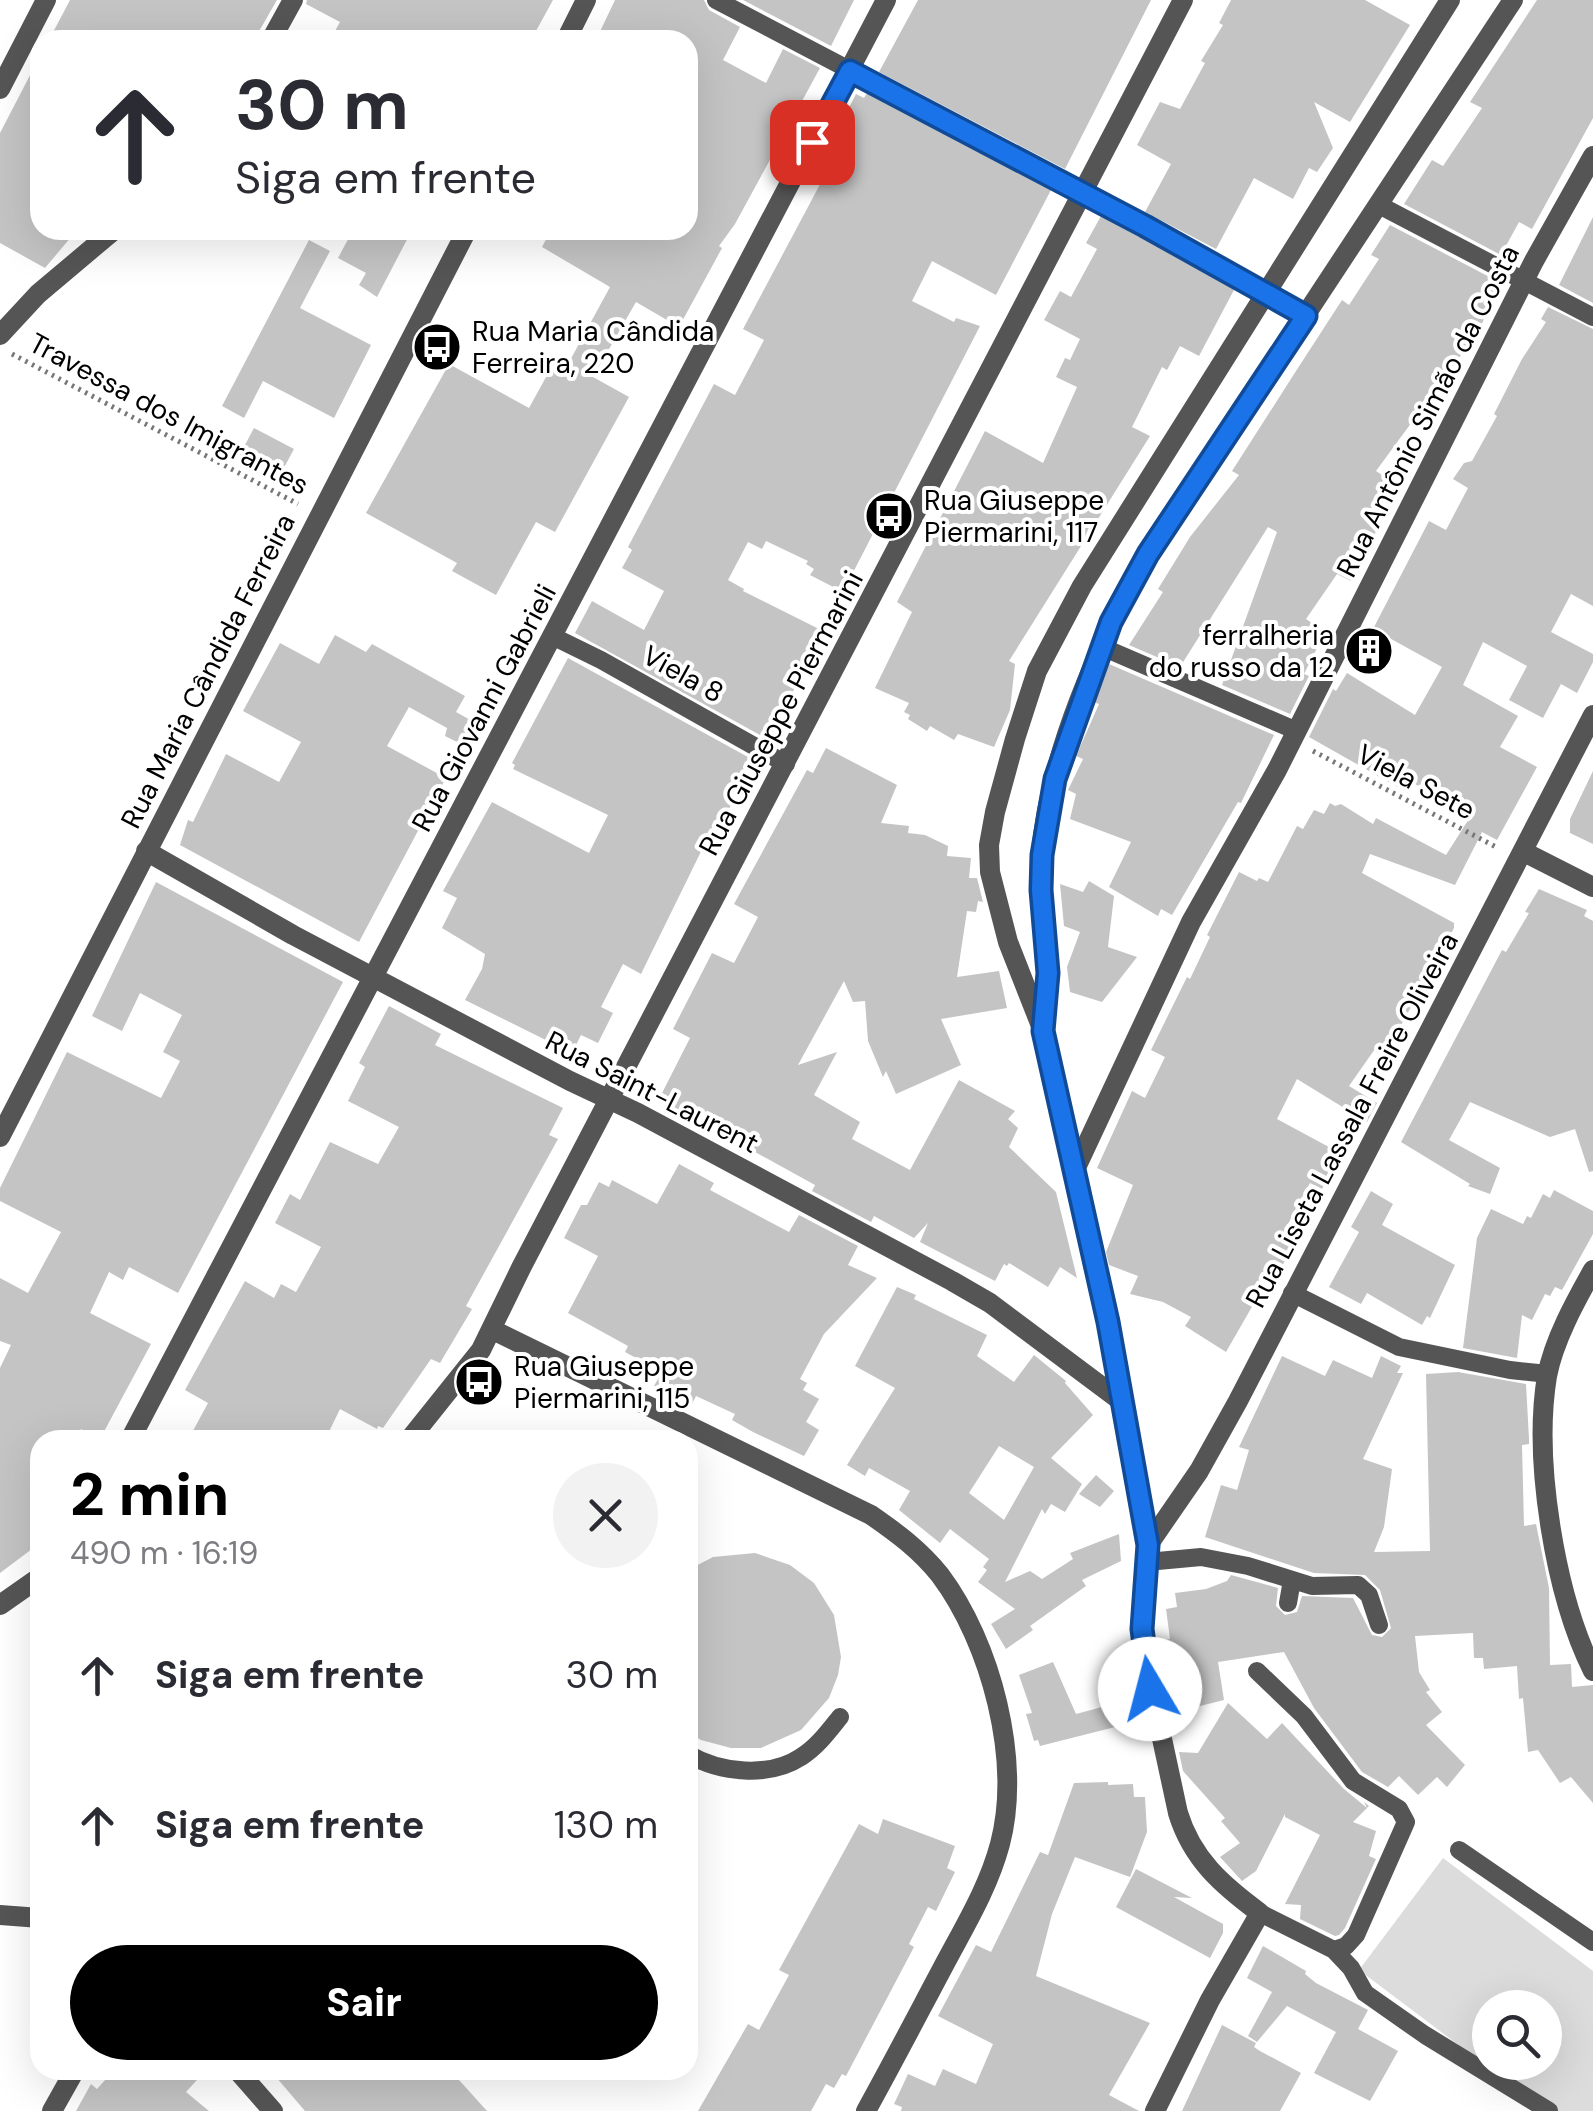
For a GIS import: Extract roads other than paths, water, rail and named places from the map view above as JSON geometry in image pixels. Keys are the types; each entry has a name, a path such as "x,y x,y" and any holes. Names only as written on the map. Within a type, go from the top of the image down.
{"street":[{"path":"30,30 46,0"},
{"path":"276,30 293,0"},
{"path":"571,30 586,0"},
{"name":"Rua Giovanni Gabrieli","path":"135,1430 886,0"},
{"name":"Rua Giuseppe Piermarini","path":"417,1430 493,1330 521,1268 1183,0"},
{"path":"1154,2111 1260,1912 1206,1868 1183,1830 1158,1730 1144,1655 1142,1607 1148,1554 1108,1322 1043,1031 1008,942 990,872 992,828 1037,671 1082,586 1450,0"},
{"path":"1043,1031 1048,973 1041,872 1046,817 1072,727 1111,622 1148,554 1513,0"},
{"path":"0,88 30,31"},
{"name":"Rua Antônio Simão da Costa","path":"1073,1174 1191,922 1295,736 1524,280 1593,156"},
{"path":"0,334 38,294 102,240"},
{"name":"Rua Maria Cândida Ferreira","path":"0,1137 462,240"},
{"name":"Rua Liseta Lassala Freire Oliveira","path":"1148,1554 1200,1471 1593,715"},
{"name":"Rua Saint-Laurent","path":"146,851 374,978 638,1113 990,1303 1120,1401"},
{"path":"1522,856 1593,887"},
{"path":"1593,1270 1566,1323 1548,1374 1544,1425 1554,1546 1568,1606 1593,1671"},
{"path":"493,1330 697,1430"},
{"path":"698,1430 871,1515 908,1540 964,1613 987,1665 1007,1777 1001,1841 986,1885 866,2111"},
{"path":"0,1605 30,1583"},
{"path":"0,1915 30,1917"},
{"path":"52,2111 69,2080"},
{"path":"246,2080 274,2111"}],"lane":[{"path":"716,0 1084,193 1306,316"},
{"path":"1379,205 1593,317"},
{"name":"Viela 8","path":"552,636 786,764"},
{"path":"1102,647 1295,736"},
{"path":"1292,1293 1399,1347 1548,1374"},
{"path":"1148,1554 1201,1557 1321,1588 1358,1585 1369,1594 1379,1625"},
{"path":"1288,1603 1292,1580"},
{"path":"1257,1670 1304,1716 1353,1781 1405,1816 1405,1828 1356,1936 1346,1946 1334,1950"},
{"path":"698,1758 718,1767 751,1771 774,1768 798,1760 819,1744 840,1717"},
{"path":"1459,1850 1593,1942"},
{"path":"1260,1912 1334,1950 1367,1995 1549,2111"}],"place":[{"name":"Rua Maria Cândida Ferreira, 220","path":"437,347"},
{"name":"Rua Giuseppe Piermarini, 117","path":"889,516"},
{"name":"ferralheria do russo da 12","path":"1369,651"},
{"name":"Rua Giuseppe Piermarini, 115","path":"479,1382"}]}
